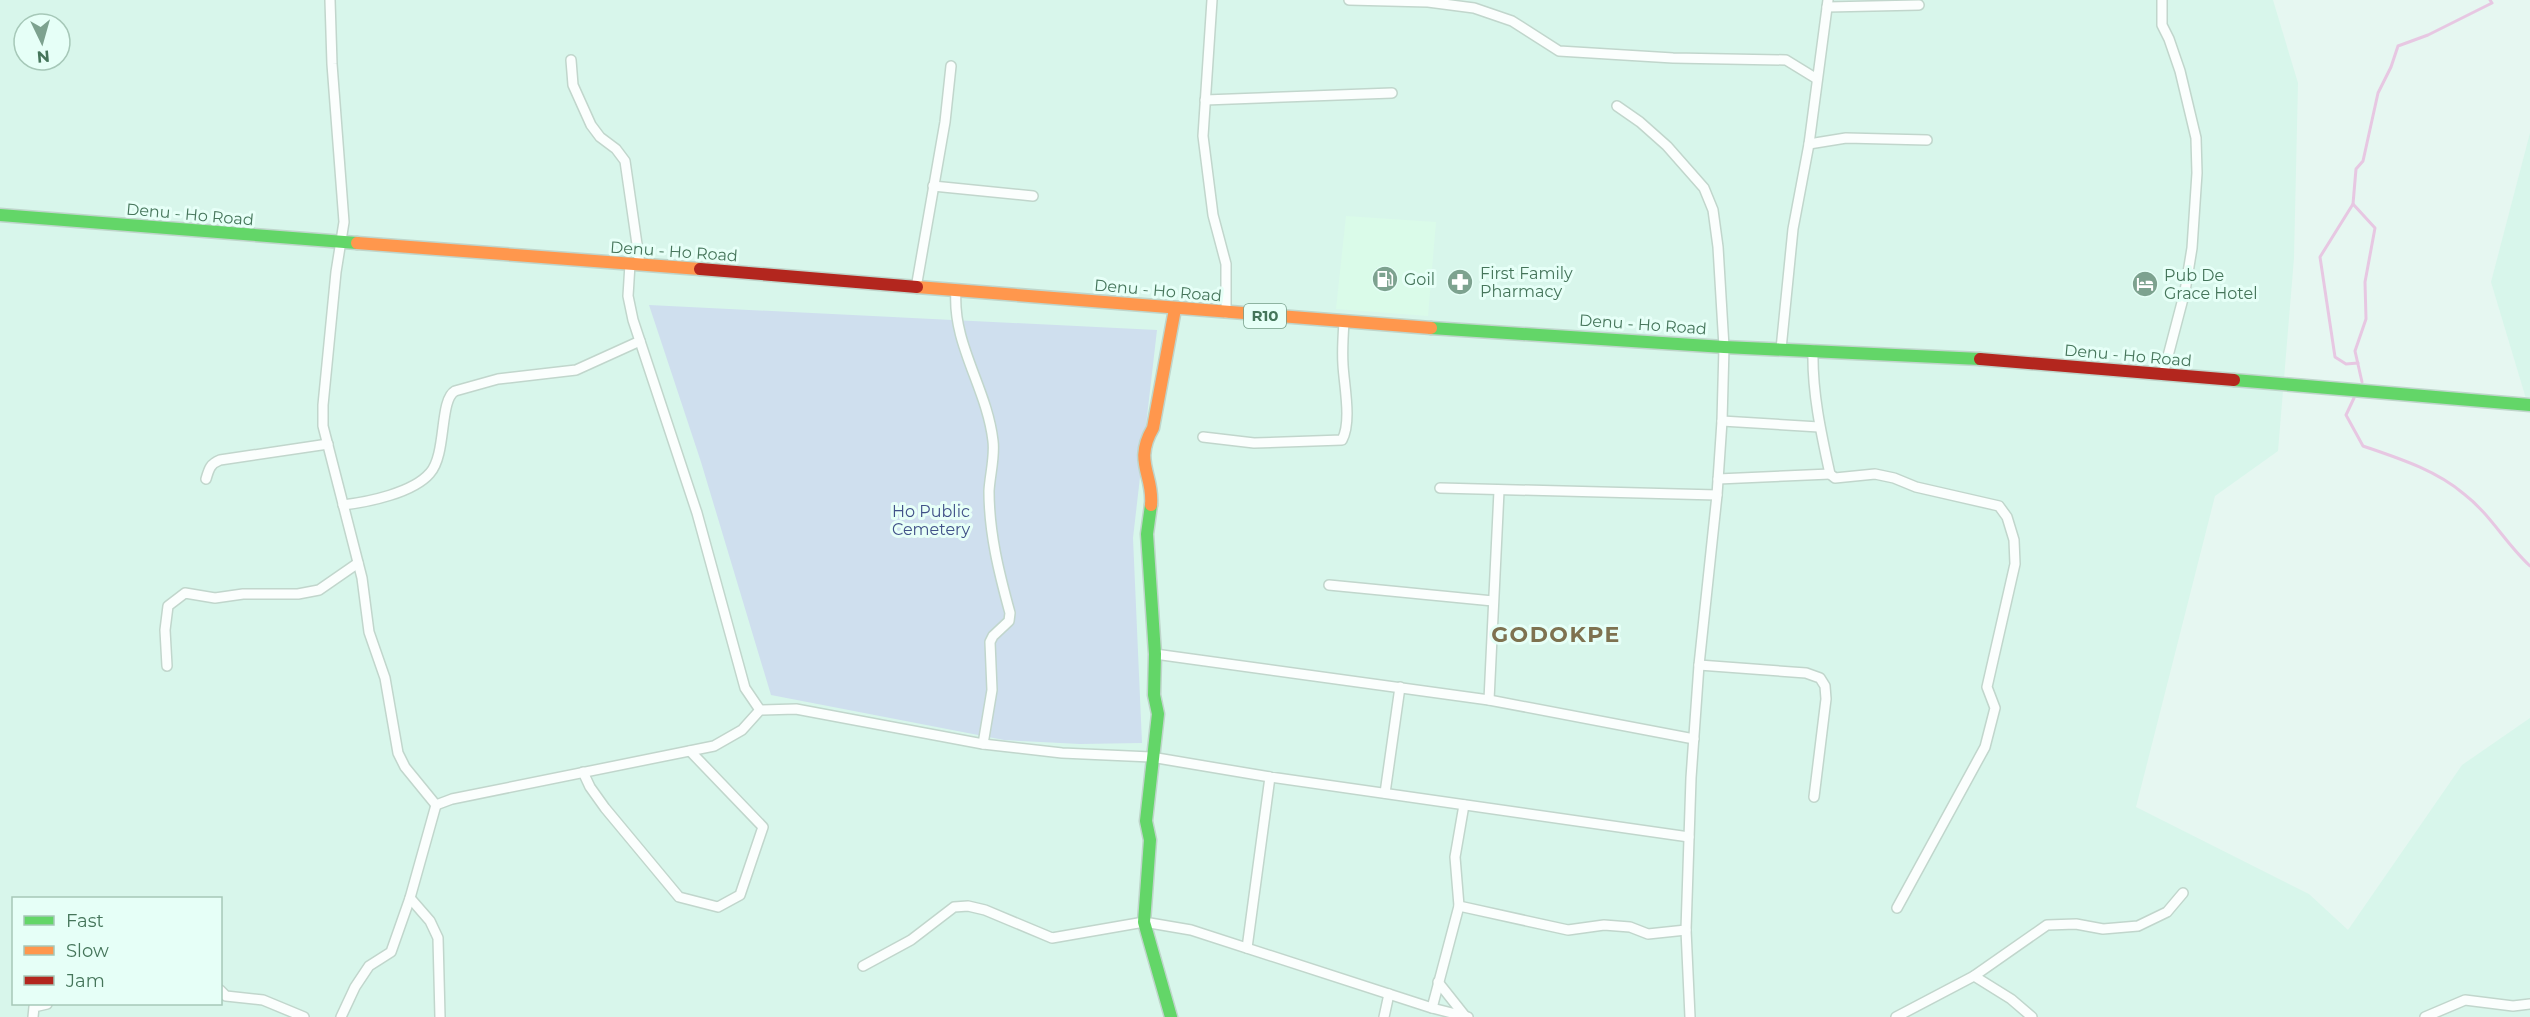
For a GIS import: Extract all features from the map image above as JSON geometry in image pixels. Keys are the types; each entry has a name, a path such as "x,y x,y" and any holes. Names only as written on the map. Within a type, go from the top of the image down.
{"main road":[{"name":"Denu - Ho Road","path":"0,215 1344,322 1724,347 1990,360 2530,405"},
{"path":"1171,1017 1144,922 1150,840 1146,821 1158,714 1153,685 1155,654 1147,534 1152,494 1144,467 1146,440 1153,428 1175,309"}],"street":[{"path":"330,0 332,64 344,222 336,272 323,426 358,563 369,632 385,678 398,753 405,767 436,805"},
{"path":"1212,0 1203,136 1213,215 1226,264 1226,313"},
{"path":"1349,0 1428,2 1474,8 1512,21 1559,51 1673,58 1786,60 1817,79"},
{"path":"2162,0 2162,25 2180,71 2196,138 2197,173 2192,248 2185,291 2163,375"},
{"path":"1781,349 1793,229 1809,144 1828,3 1919,5"},
{"path":"571,60 573,85 591,125 600,137 616,149 625,160 635,265 628,296 639,341 697,513 745,688 760,710"},
{"path":"916,288 945,122 951,66"},
{"path":"1205,100 1392,93"},
{"path":"1617,106 1640,122 1667,146 1695,176 1710,200 1718,247 1724,347 1722,421 1694,739 1686,930 1690,1017"},
{"path":"1809,144 1846,138 1874,137 1927,140"},
{"path":"933,186 1033,196"},
{"path":"956,291 955,312 958,333 986,408 994,443 989,490 994,556 1010,612 1009,621 993,636 990,642 992,690 983,744"},
{"path":"1203,437 1254,443 1342,440 1345,434 1347,399 1343,355 1344,322"},
{"path":"343,506 382,498 416,484 429,474 441,445 445,428 446,400 449,394 498,380 576,370 639,341"},
{"path":"1813,350 1812,376 1820,412 1819,427 1830,474 1835,478 1875,474 1894,478 1916,487 1999,506 2007,517 2014,540 2015,564 1987,687 1995,708 1985,747 1897,908"},
{"path":"1722,421 1819,427"},
{"path":"206,479 210,467 220,460 328,444"},
{"path":"1718,479 1830,474"},
{"path":"1440,488 1717,495"},
{"path":"1489,699 1499,491"},
{"path":"167,666 165,630 168,606 185,593 215,598 243,594 298,594 319,590 358,563"},
{"path":"1329,585 1493,601"},
{"path":"1155,654 1489,699 1694,739"},
{"path":"1699,665 1806,673 1820,678 1825,686 1826,699 1814,797"},
{"path":"1385,794 1400,687"},
{"path":"436,805 714,746 742,730 760,710 796,709 983,744 1062,753 1152,757 1270,777 1689,837"},
{"path":"583,772 590,787 605,808 679,897 718,906 740,895 763,827 690,751"},
{"path":"1247,948 1270,777"},
{"path":"341,1017 355,987 369,966 392,952 436,805"},
{"path":"1432,1008 1459,906 1455,857 1464,805"},
{"path":"1896,1017 1974,976 2048,925 2076,924 2103,929 2138,926 2166,912 2183,893"},
{"path":"410,898 430,921 438,938 440,1017"},
{"path":"1459,906 1568,930 1604,925 1630,927 1648,934 1686,930"},
{"path":"863,966 911,940 954,907 985,910 1052,938 1144,922 1191,930 1432,1008 1466,1016"},
{"path":"1974,976 2011,999 2032,1017"},
{"path":"1438,982 1466,1016"},
{"path":"222,992 226,996 263,1000 304,1017"},
{"path":"1384,1017 1389,994"},
{"path":"2425,1017 2465,1000 2513,1006 2530,1004"},
{"path":"33,1017 34,1007 43,1005"}],"shaded area":[{"path":"0,0 2273,0 2298,83 2294,258 2278,451 2215,496 2136,807 2309,894 2348,930 2462,765 2530,718 2530,1017 0,1017"},
{"path":"2530,133 2530,412 2491,282"},
{"path":"1346,216 1436,222 1428,316 1336,309"}],"green space":[{"name":"Ho Public Cemetery","path":"649,305 1157,330 1133,538 1142,743 1080,744 1004,740 771,695 701,462"}],"waterway":[{"path":"2362,382 2355,351 2366,319 2365,282 2375,228 2353,204 2356,169 2363,161 2378,93 2398,46 2428,35 2492,3 2490,0"},
{"path":"2353,204 2320,257 2335,357 2346,364 2358,363"},
{"path":"2354,398 2346,415 2363,446 2416,466 2453,486 2482,511 2530,566"}],"traffic: fast":[{"path":"0,215 357,243"},
{"path":"1431,328 1724,347 1980,359"},
{"path":"2234,380 2530,405"},
{"path":"1151,505 1147,534 1155,654 1154,695 1158,714 1146,821 1150,840 1144,922 1171,1017"}],"traffic: slow":[{"path":"357,243 700,269"},
{"path":"917,287 1431,328"},
{"path":"1151,505 1150,485 1144,459 1145,450 1153,428 1175,309"}],"traffic: jam":[{"path":"700,269 917,287"},
{"path":"1980,359 2234,380"}],"place":[{"name":"Goil","path":"1385,279"},
{"name":"First Family Pharmacy","path":"1460,282"},
{"name":"Pub De Grace Hotel","path":"2145,284"}],"district":[{"name":"GODOKPE","path":"1556,634"}]}
